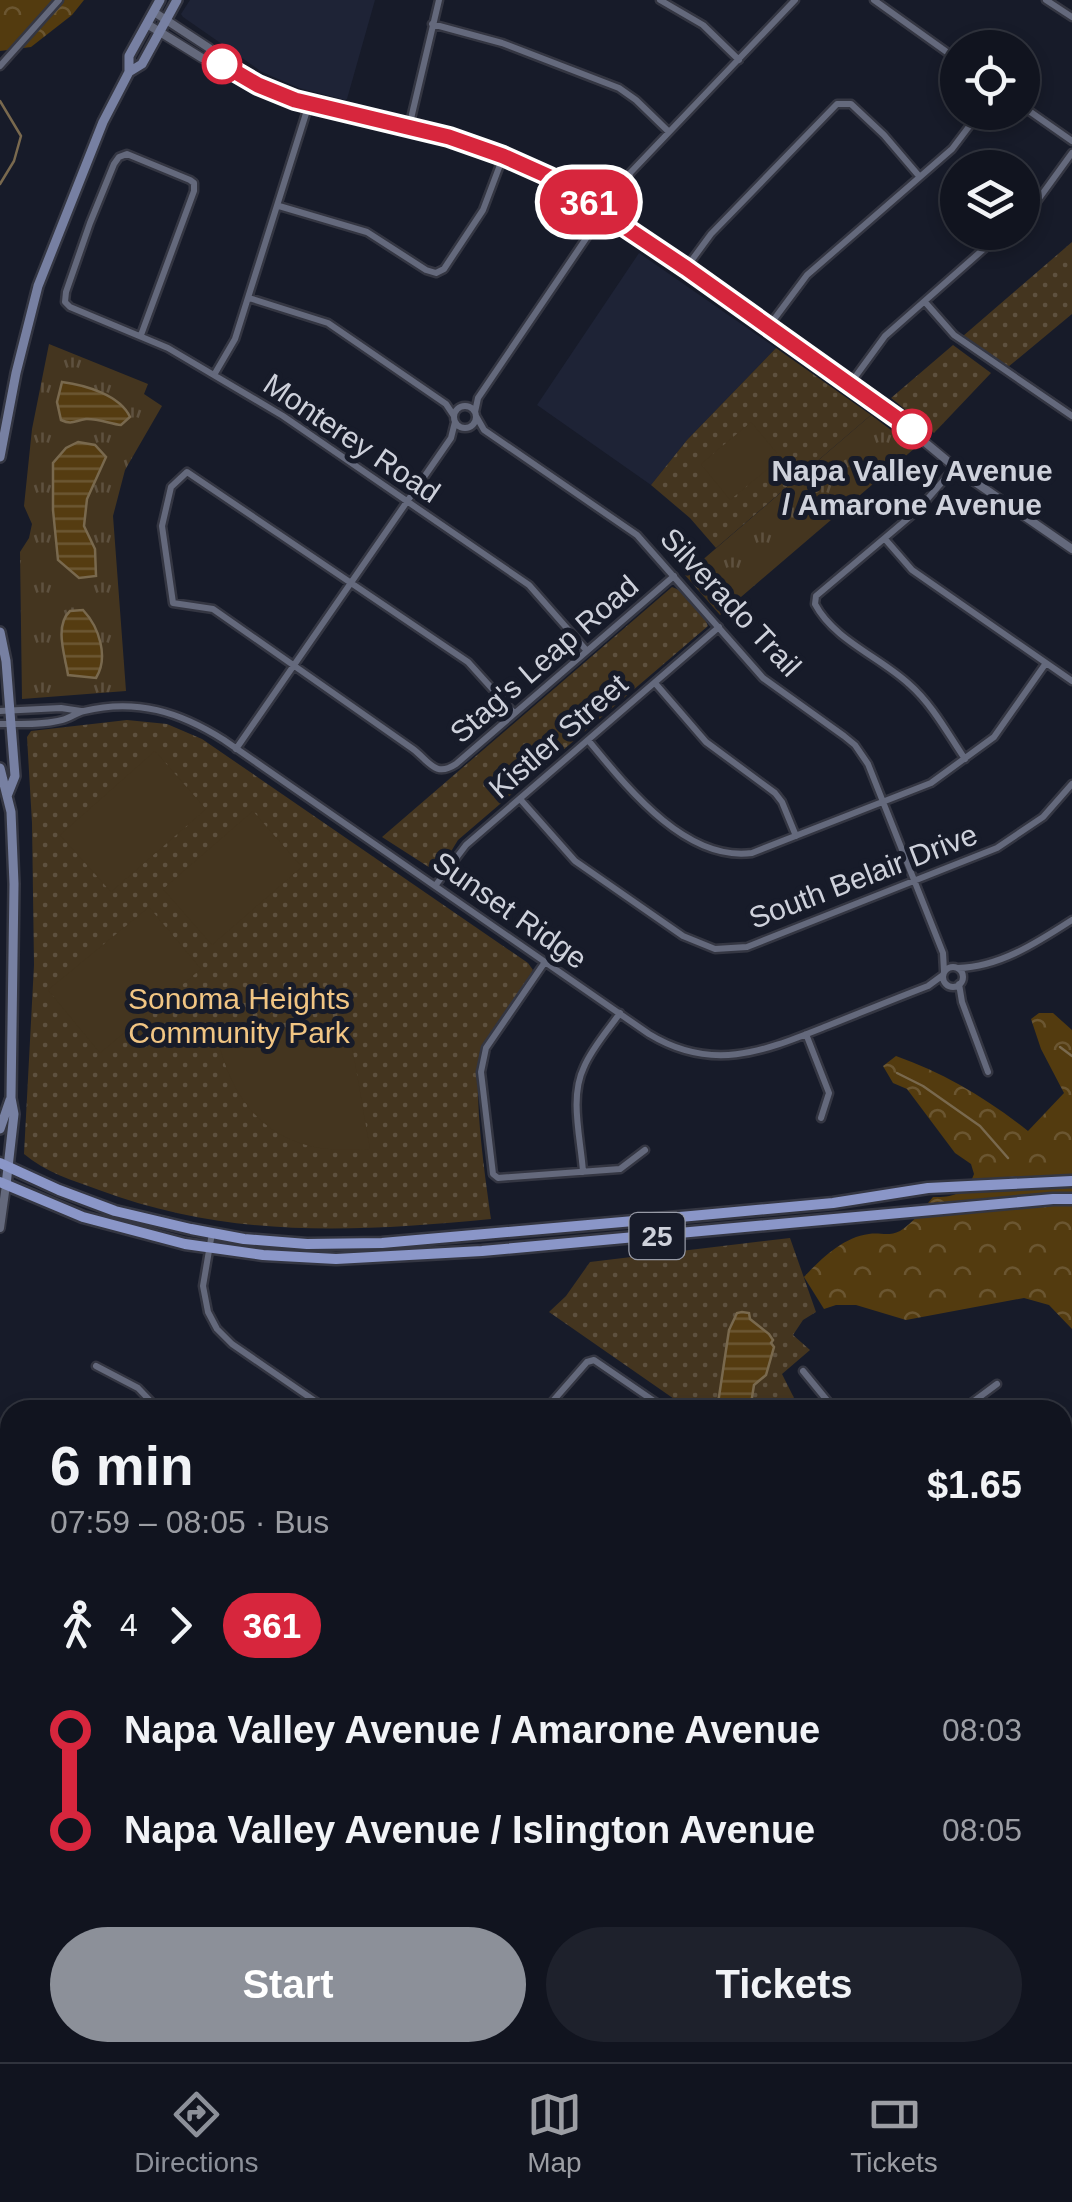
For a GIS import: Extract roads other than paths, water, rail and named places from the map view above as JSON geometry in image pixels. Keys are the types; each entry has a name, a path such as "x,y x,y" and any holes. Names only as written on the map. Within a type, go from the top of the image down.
{"main road":[{"path":"0,457 38,286 102,122 129,72 130,56 160,0"},
{"path":"129,72 142,64 177,0"},
{"path":"0,632 6,662 5,724 15,776 7,796"},
{"path":"0,768 11,812 14,884 14,1114 3,1183"},
{"path":"0,1129 11,1098"},
{"name":"25","path":"5,1165 116,1211 212,1233 279,1243 332,1245 834,1203 928,1188 1072,1182"},
{"name":"25","path":"3,1183 83,1217 162,1238 286,1257 482,1251 1072,1199"}],"street":[{"path":"0,66 59,0"},
{"path":"408,127 439,0"},
{"path":"660,0 703,24 739,60"},
{"path":"450,438 474,422 478,398 632,172 796,0"},
{"path":"874,0 940,47"},
{"path":"1046,0 1072,18"},
{"path":"154,12 209,48 216,60"},
{"path":"148,24 202,58 216,60 274,93 449,137 550,177 770,326 902,421 955,467 1072,549"},
{"path":"432,24 502,43 619,88 669,132"},
{"path":"214,374 235,339 309,104"},
{"path":"686,268 711,234 837,104 851,104 919,176"},
{"path":"1040,119 1072,141"},
{"path":"770,326 807,276 952,148 966,130"},
{"path":"1040,196 1072,153"},
{"name":"Monterey Road","path":"141,335 194,183 126,154 119,157 90,222 65,302 141,335 283,416 529,585 587,651"},
{"path":"278,206 367,232 436,273 444,269 483,210 503,156"},
{"path":"850,384 884,336 983,250"},
{"path":"249,298 328,324 446,404 471,408 475,414"},
{"path":"925,302 954,336 1072,416"},
{"path":"236,749 450,438 456,410 478,398"},
{"path":"446,404 454,419 467,428"},
{"name":"Silverado Trail","path":"475,414 484,430 637,534 768,683 855,744 868,764 943,954 944,973 955,984"},
{"name":"Silverado Trail","path":"467,428 484,430"},
{"path":"955,467 918,510 816,596 814,604 823,620 918,692 965,759"},
{"path":"293,666 213,609 173,604 162,526 171,487 187,472 468,662 514,714"},
{"path":"885,539 912,570 1072,680"},
{"name":"Stag's Leap Road","path":"293,666 442,770 456,764 674,576"},
{"name":"Kistler Street","path":"435,886 462,850 719,628"},
{"path":"588,740 643,805 702,846 744,854 931,782 1000,730 1046,663"},
{"path":"654,683 706,742 775,793 796,836"},
{"name":"Sunset Ridge","path":"5,711 83,711 125,706 160,709 192,721 670,1045 713,1056 757,1052 928,986 955,984"},
{"name":"Sunset Ridge","path":"5,724 62,720 83,711"},
{"name":"South Belair Drive","path":"520,799 580,866 683,936 715,949 748,946 997,848 1043,817 1072,784"},
{"path":"955,984 975,968 1029,947 1071,923"},
{"name":"Silverado Trail","path":"943,954 957,967"},
{"path":"545,962 486,1048 482,1072 493,1174 498,1178 620,1168 645,1150"},
{"path":"957,967 975,968"},
{"path":"955,984 962,974 957,967"},
{"name":"Sunset Ridge","path":"928,986 957,967"},
{"path":"955,984 988,1072"},
{"path":"584,1172 577,1100 579,1079 586,1062 620,1013"},
{"path":"806,1034 829,1094 821,1118"},
{"path":"0,1228 3,1183"},
{"path":"212,1233 203,1292 217,1329 238,1349 313,1400"},
{"path":"553,1400 587,1362 594,1360 652,1400"},
{"path":"96,1366 138,1388 149,1400"},
{"path":"803,1371 827,1400"},
{"path":"975,1400 997,1384"}],"waterway":[{"path":"0,101 21,136 14,161 0,184"},
{"path":"1060,1047 1072,1056"},
{"path":"897,1073 923,1086 980,1126 1008,1158"}],"place":[{"name":"Napa Valley Avenue / Amarone Avenue","path":"912,429"}],"park label":[{"name":"Sonoma Heights Community Park","path":"239,1015"}]}
